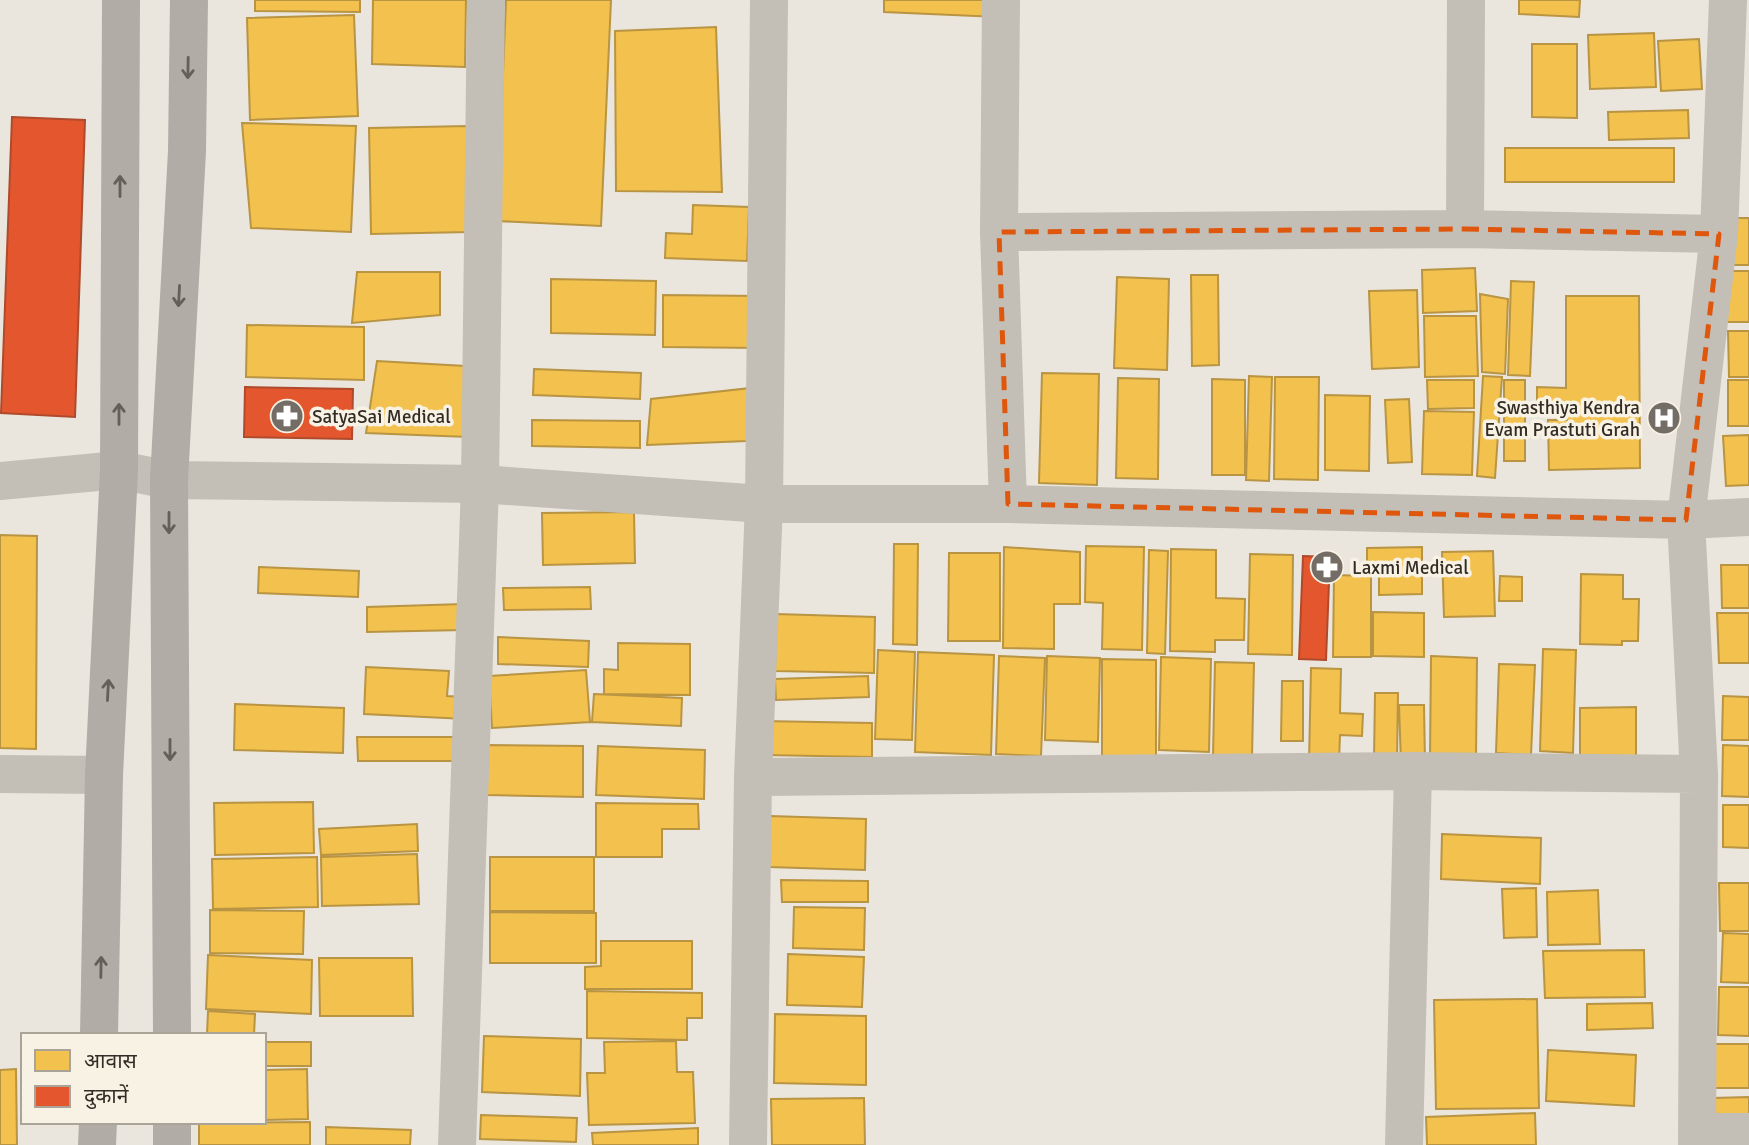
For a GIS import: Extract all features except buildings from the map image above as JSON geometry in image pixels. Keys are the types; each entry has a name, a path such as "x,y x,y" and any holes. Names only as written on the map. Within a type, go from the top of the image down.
{"main road":[{"path":"99,1033 104,775 119,470 121,0"},
{"path":"172,1033 169,480 187,151 189,0"},
{"path":"97,1145 98,1124"},
{"path":"172,1124 172,1145"}],"street":[{"path":"457,1145 480,484 486,0"},
{"path":"748,1145 753,777 764,503 769,0"},
{"path":"1001,0 999,232 1007,504"},
{"path":"1465,229 1466,0"},
{"path":"1728,0 1718,234 1685,520 1699,774 1698,1139 1749,1132"},
{"path":"999,232 1465,229 1718,234"},
{"path":"0,481 119,470 169,480 480,484 764,503 1007,504 1685,520 1749,517"},
{"path":"753,777 1413,771 1699,774"},
{"path":"1404,1145 1413,771"},
{"path":"0,774 104,775"}],"highlighted area":[{"path":"1465,229 1719,234 1686,520 1008,504 999,232"}],"place":[{"name":"SatyaSai Medical","path":"287,416"},
{"name":"Swasthiya Kendra Evam Prastuti Grah","path":"1664,418"},
{"name":"Laxmi Medical","path":"1327,567"}]}
